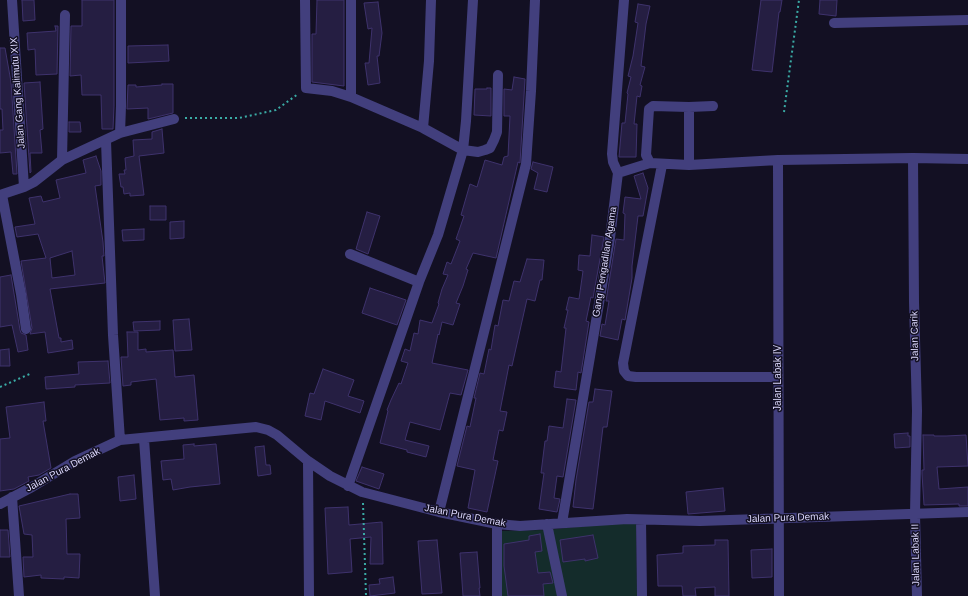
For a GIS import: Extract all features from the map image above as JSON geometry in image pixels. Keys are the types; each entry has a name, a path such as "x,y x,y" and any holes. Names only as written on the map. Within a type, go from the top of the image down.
{"street":[{"name":"Jalan Gang Kalimutu XIX","path":"12,0 24,187"},
{"path":"120,133 121,0"},
{"path":"305,0 306,88 332,91 351,97 423,128 463,150 478,152 490,148 498,132 498,75"},
{"path":"351,0 351,97"},
{"path":"423,128 429,60 431,0"},
{"path":"348,486 419,282 438,235 463,150 473,0"},
{"path":"439,512 526,164 535,0"},
{"name":"Gang Pengadilan Agama","path":"562,523 608,255 618,173 613,162 612,154 624,0"},
{"path":"62,160 65,15"},
{"path":"834,23 968,20"},
{"path":"650,163 646,155 649,109 653,106 713,106"},
{"path":"689,107 689,165"},
{"path":"26,329 21,294 1,195 34,182 62,160 106,141 120,133 174,119"},
{"path":"106,141 113,335 120,440"},
{"path":"618,173 650,163 662,165 689,165 778,160 913,158 968,159"},
{"name":"Jalan Carik","path":"913,158 917,411 915,514"},
{"name":"Jalan Labak IV","path":"778,160 779,596"},
{"path":"662,165 623,363 624,371 628,376 636,377 778,377"},
{"path":"350,254 419,282"},
{"name":"Jalan Pura Demak","path":"0,504 75,461 120,440 256,427 268,430 277,435 308,461 348,486 362,492 439,512 497,524 520,526 627,519 700,521 968,512"},
{"path":"144,438 155,596"},
{"path":"308,461 309,596"},
{"path":"12,498 19,596"},
{"name":"Jalan Labak II","path":"915,514 917,596"},
{"path":"641,520 642,596"},
{"path":"497,524 498,596"},
{"path":"547,524 562,596"}],"path":[{"path":"784,112 799,0"},
{"path":"174,119 239,118 276,110 306,88"},
{"path":"0,387 32,373"},
{"path":"362,492 366,596"}],"green space":[{"path":"636,521 637,596 502,596 499,531 546,530"}],"building":[{"path":"22,0 34,0 35,20 23,21"},
{"path":"82,0 114,0 113,129 102,129 101,95 82,95 81,75 70,76 71,26 82,26"},
{"path":"317,0 344,0 344,86 312,82 312,34 316,34"},
{"path":"761,0 782,0 779,12 772,72 752,70"},
{"path":"820,0 837,0 836,16 819,14"},
{"path":"378,2 382,33 379,56 377,56 380,83 368,85 365,63 369,63 372,28 368,29 364,3"},
{"path":"638,4 650,6 646,24 641,66 645,67 640,85 642,86 640,97 637,96 634,124 637,124 636,157 619,157 622,123 625,123 627,93 631,77 628,76 633,56 638,23 635,22"},
{"path":"55,26 58,26 57,74 36,75 35,49 28,50 27,33 56,31"},
{"path":"168,45 169,61 128,63 128,46"},
{"path":"0,48 5,48 11,82 17,174 13,174 11,152 0,153 0,130 3,130 2,109 0,109"},
{"path":"514,77 525,79 520,163 518,162 496,258 473,253 466,269 468,270 456,303 460,304 453,325 442,322 439,335 438,334 432,363 468,370 461,395 450,393 440,430 410,422 405,440 429,446 426,457 380,443 387,410 399,383 401,384 408,363 401,361 405,349 410,351 414,333 418,334 420,320 432,323 439,304 442,289 448,275 443,274 447,262 451,264 460,241 456,239 464,216 461,215 470,184 477,187 485,160 502,165 504,157 508,156 510,116 504,116 504,89 512,90"},
{"path":"40,82 43,129 40,130 42,153 30,153 30,173 24,83"},
{"path":"173,84 173,113 148,119 148,108 127,109 128,85 136,85 136,87"},
{"path":"491,88 491,116 474,115 475,89"},
{"path":"69,122 80,122 81,132 69,132"},
{"path":"162,129 164,153 139,156 144,195 130,196 130,193 124,194 123,187 121,187 119,174 125,174 125,158 134,156 133,140 152,139 152,132"},
{"path":"96,156 101,171 101,185 95,186 103,242 104,256 102,256 105,283 50,289 59,338 61,338 61,342 72,340 73,349 48,353 45,332 30,334 32,328 21,261 46,258 38,234 17,237 15,227 35,224 29,198 41,196 43,202 60,198 56,180 86,173 83,160","holes":["72,251 75,275 52,278 50,258"]},
{"path":"533,162 553,167 547,192 534,189 538,173 531,169"},
{"path":"643,173 648,188 643,216 638,216 632,278 625,320 622,319 618,340 600,336 602,324 605,325 609,301 606,301 616,239 624,240 625,214 623,213 625,197 641,199 634,176"},
{"path":"150,206 166,206 166,220 150,220"},
{"path":"367,212 380,216 368,254 356,249"},
{"path":"184,221 184,238 170,239 170,222"},
{"path":"144,229 144,240 123,241 122,230"},
{"path":"592,235 604,237 593,298 591,297 586,321 589,322 581,373 578,372 576,390 554,387 556,371 561,372 566,328 564,328 569,297 579,299 583,271 578,270 579,255 590,256"},
{"path":"527,259 544,260 542,280 540,280 535,301 527,299 512,366 509,365 500,411 507,412 503,431 499,430 493,460 498,461 487,512 468,508 475,470 457,466 467,426 470,427 476,398 474,398 480,373 484,374 489,349 491,350 495,325 498,326 503,300 509,301 514,281 520,282"},
{"path":"11,275 20,330 21,333 26,335 28,350 18,352 12,325 0,327 0,277"},
{"path":"370,288 406,300 397,325 362,313"},
{"path":"189,319 192,350 175,351 173,320"},
{"path":"160,321 160,330 134,331 133,322"},
{"path":"127,332 138,332 138,350 146,349 146,352 173,350 175,377 194,375 198,420 184,421 184,418 160,420 156,379 131,382 131,385 123,386 121,357 128,357"},
{"path":"9,349 10,366 0,366 0,350"},
{"path":"108,361 110,383 75,385 75,387 46,389 45,377 79,374 78,362"},
{"path":"323,369 354,380 348,396 364,401 360,413 325,401 321,420 305,416 310,393 314,394"},
{"path":"595,389 612,391 607,427 603,427 593,509 573,507 589,402 593,402"},
{"path":"567,399 576,400 563,477 557,476 554,498 560,499 557,512 539,509 544,473 541,473 545,441 547,441 549,426 563,428"},
{"path":"44,402 46,421 43,421 51,468 39,475 28,477 29,481 14,489 0,491 0,439 10,438 6,407"},
{"path":"908,433 908,436 910,436 910,447 895,448 894,434"},
{"path":"923,435 966,435 968,466 937,467 939,489 968,487 968,506 959,506 959,504 924,505 922,474 922,470 924,470"},
{"path":"194,444 194,446 216,444 220,484 173,490 171,479 163,480 161,461 184,459 183,445"},
{"path":"264,446 266,465 270,465 271,474 258,476 255,447"},
{"path":"362,467 384,474 379,489 356,481"},
{"path":"134,475 136,499 120,501 118,477"},
{"path":"723,488 725,511 688,514 686,492"},
{"path":"70,494 78,494 80,518 66,519 67,554 80,554 79,578 41,578 41,575 24,577 23,557 33,557 32,535 24,534 19,506"},
{"path":"348,507 349,525 382,522 383,564 370,564 371,537 350,539 352,572 328,574 325,508"},
{"path":"0,530 8,530 10,557 0,557"},
{"path":"540,534 542,551 535,552 538,573 550,572 553,583 543,584 544,596 508,596 504,566 504,544 529,540 529,536"},
{"path":"593,535 598,558 585,561 585,559 563,562 560,540"},
{"path":"437,540 442,593 422,594 418,541"},
{"path":"715,540 728,540 729,596 715,596 715,587 695,588 696,596 683,596 682,586 658,586 657,555 683,553 683,546 715,545"},
{"path":"772,549 772,577 752,578 751,550"},
{"path":"477,552 480,596 463,596 460,553"},
{"path":"393,577 395,593 370,596 369,585 380,584 379,579"}]}
